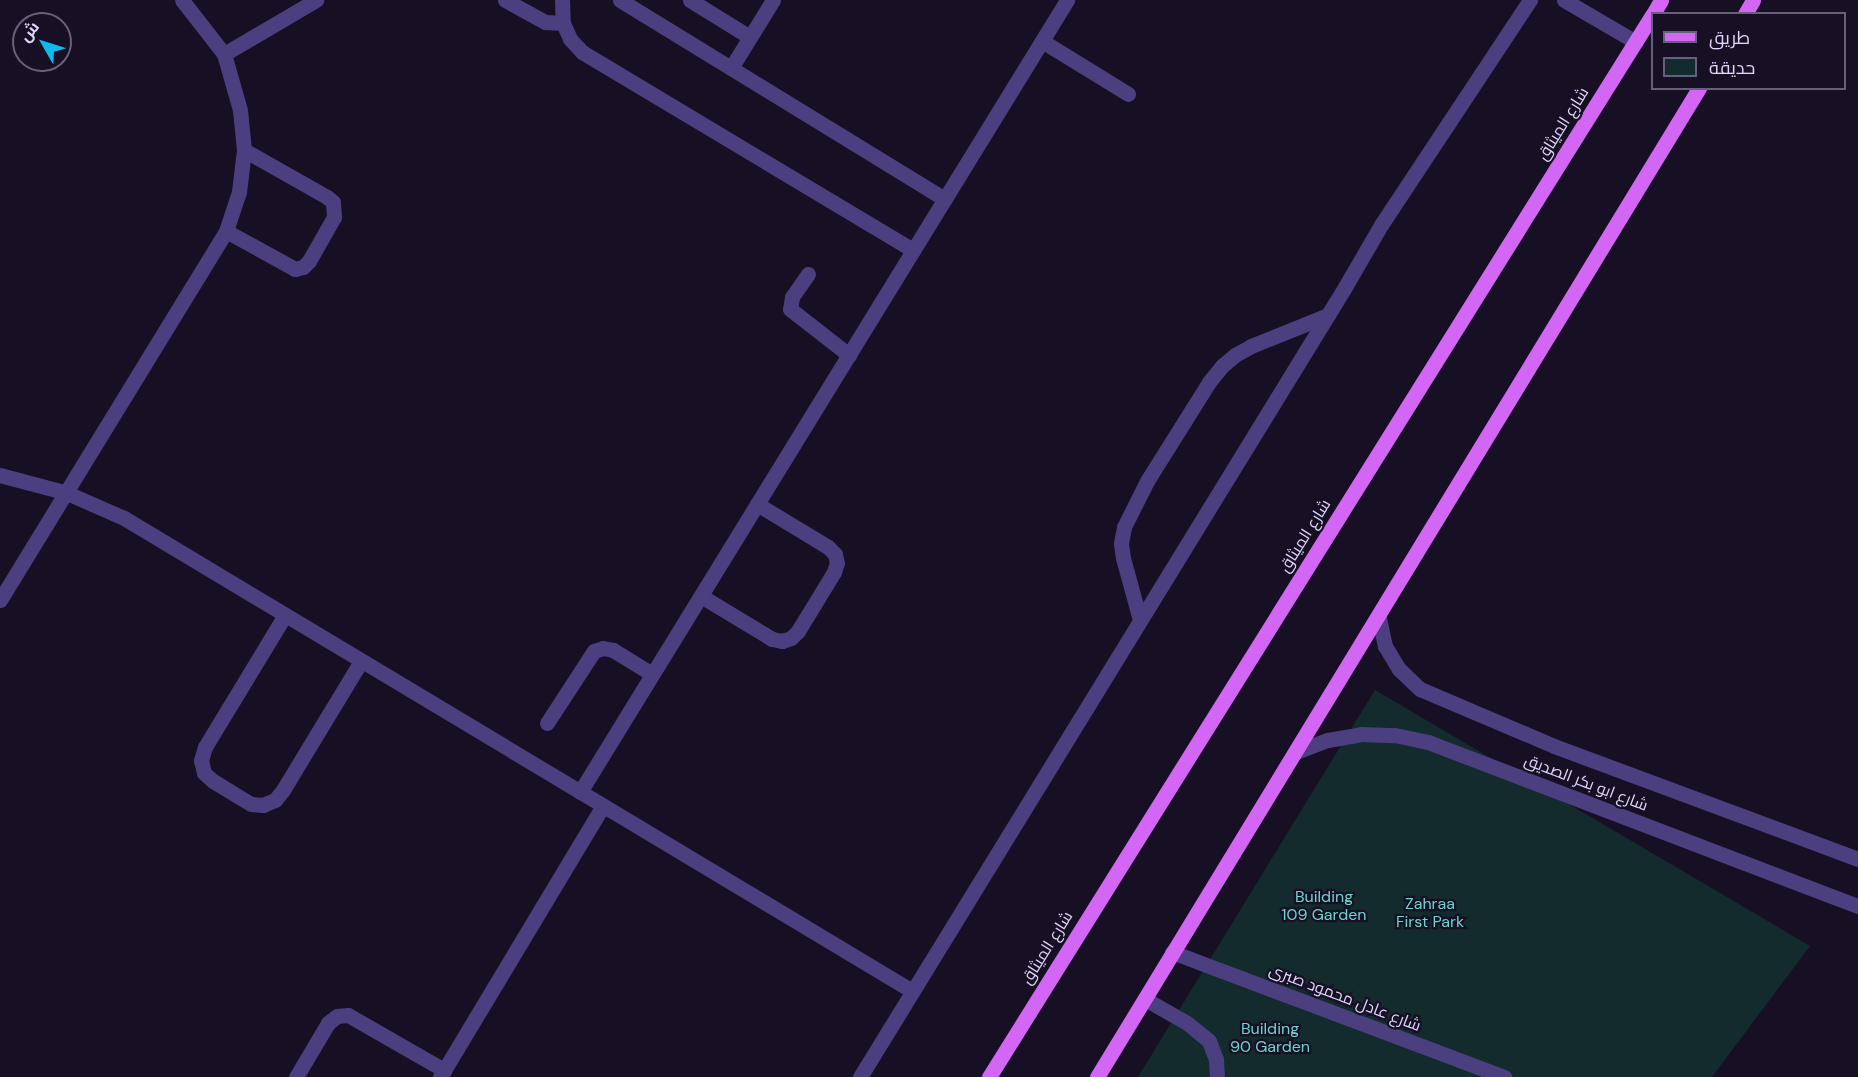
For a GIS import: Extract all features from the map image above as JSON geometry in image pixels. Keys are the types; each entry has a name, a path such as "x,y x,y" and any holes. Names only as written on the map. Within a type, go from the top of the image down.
{"main road":[{"name":"شارع الميثاق","path":"989,1077 1651,17"},
{"path":"1097,1077 1379,618 1698,90"}],"street":[{"path":"0,600 226,231 239,192 244,150 240,110 224,54 182,0"},
{"path":"224,54 316,0"},
{"path":"505,0 545,22 563,22"},
{"path":"562,0 563,22 570,39 582,52 913,250"},
{"path":"620,0 945,199"},
{"path":"690,0 750,37"},
{"path":"731,68 773,0"},
{"path":"580,792 1067,0"},
{"path":"860,1077 1381,225 1530,0"},
{"path":"1564,0 1636,42"},
{"path":"1041,41 1128,94"},
{"path":"226,231 295,269 303,267 309,261 334,217 333,202 327,197 244,150"},
{"path":"808,274 792,297 790,309 849,355"},
{"path":"1140,620 1121,543 1124,527 1147,481 1209,381 1235,354 1328,315"},
{"path":"0,475 67,493 124,518 912,991"},
{"path":"701,596 772,639 782,641 791,638 798,631 822,592 834,572 837,563 835,554 757,504"},
{"path":"285,615 205,747 201,760 204,773 213,782 251,804 263,805 275,800 361,661"},
{"name":"شارع ابو بكر الصديق","path":"1379,618 1385,646 1400,669 1420,689 1554,746 1858,859"},
{"path":"547,723 594,651 603,648 613,650 652,674"},
{"name":"شارع ابو بكر الصديق","path":"1296,752 1328,740 1361,734 1395,735 1428,742 1858,906"},
{"path":"296,1077 328,1023 337,1016 348,1015 442,1074 603,806"},
{"name":"شارع عادل محمود صبرى","path":"1173,952 1483,1074 1504,1077"},
{"path":"1145,999 1187,1023 1209,1041 1216,1059 1217,1077"}],"green space":[{"name":"Zahraa First Park","path":"1375,690 1810,946 1712,1077 1138,1077"}],"park label":[{"name":"Building 109 Garden","path":"1324,906"},
{"name":"Building 90 Garden","path":"1270,1038"}]}
